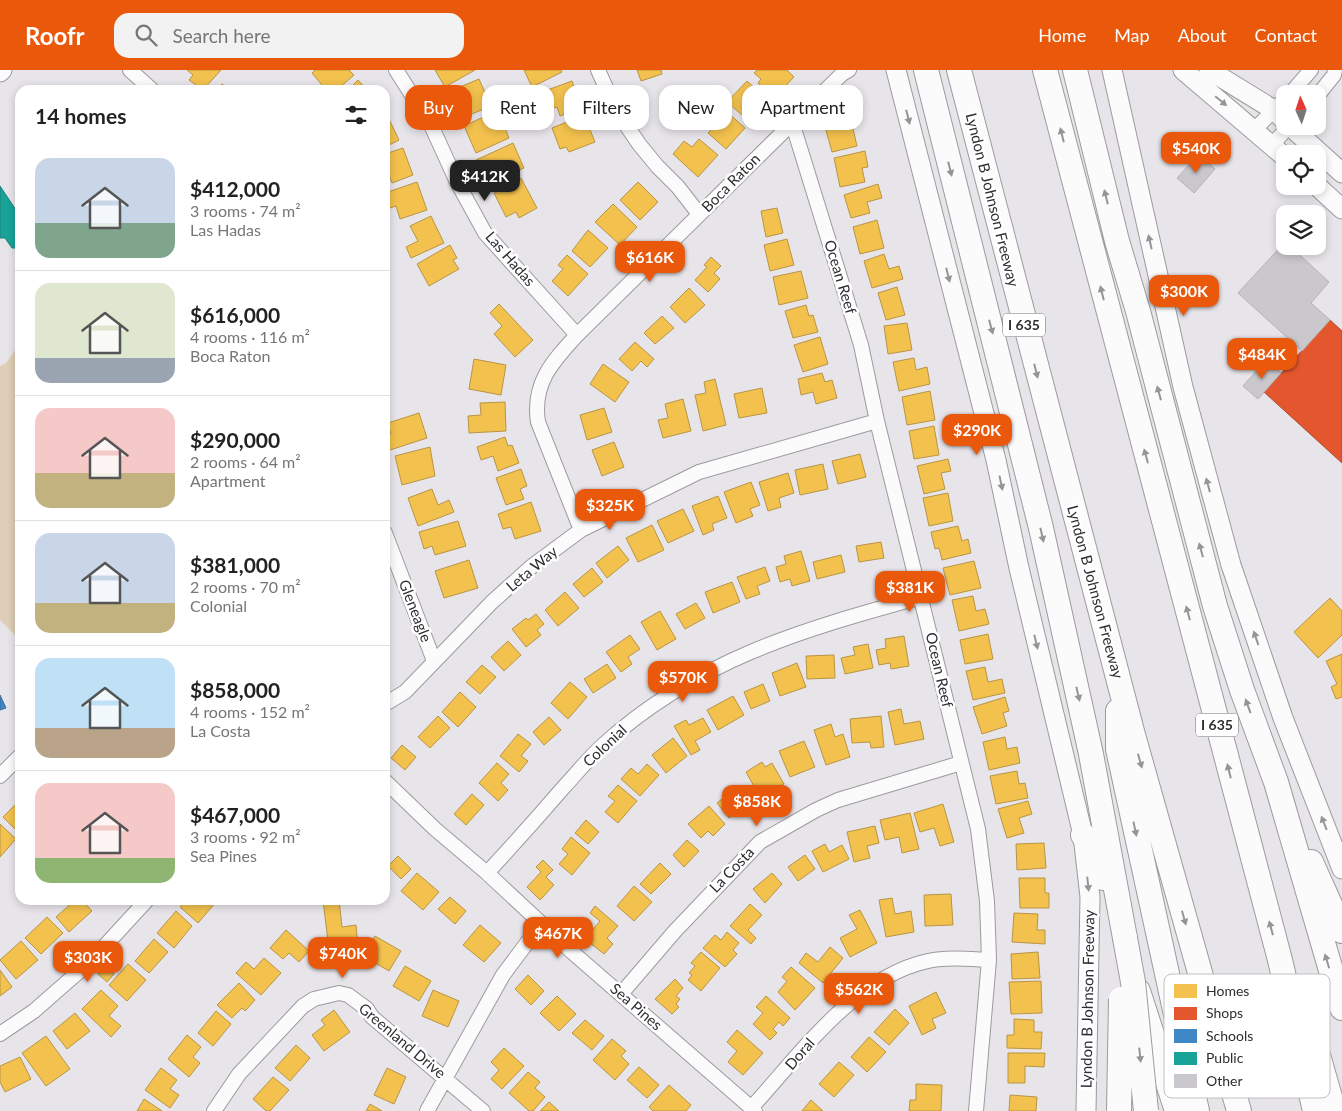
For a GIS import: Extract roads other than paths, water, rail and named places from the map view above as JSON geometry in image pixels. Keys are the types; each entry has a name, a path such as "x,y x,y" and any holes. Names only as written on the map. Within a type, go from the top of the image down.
{"highway":[{"path":"926,70 1038,518 1091,754 1120,906 1123,938 1119,1111"},
{"name":"Lyndon B Johnson Freeway","path":"958,70 1118,677 1201,974"},
{"name":"I 635","path":"1045,70 1283,974"},
{"path":"1075,70 1117,241 1138,311 1215,606 1242,690 1276,782 1342,932"},
{"path":"1118,677 1118,750 1167,974"},
{"path":"1276,782 1342,1008"},
{"path":"1083,835 1097,856 1112,916 1164,1072"},
{"path":"1123,938 1133,982 1146,1111"},
{"path":"1280,960 1287,974"},
{"path":"1330,1097 1334,1111"},
{"path":"1173,1098 1177,1111"},
{"path":"1194,1098 1197,1111"},
{"name":"Lyndon B Johnson Freeway","path":"1235,1098 1239,1111"},
{"name":"I 635","path":"1312,1098 1315,1111"}],"main road":[{"name":"Lyndon B Johnson Freeway","path":"896,70 996,460 1018,568 1083,835 1090,897 1086,1111"},
{"path":"1183,70 1276,148"},
{"path":"1210,70 1276,107"},
{"path":"1113,72 1182,387 1231,565 1283,718 1342,869"},
{"path":"1300,135 1342,173"},
{"path":"1326,194 1342,209"}],"street":[{"path":"130,70 146,85"},
{"name":"Las Hadas","path":"396,70 431,125 457,182 485,233 577,335"},
{"path":"598,70 616,110 639,144 657,166 678,186 699,214"},
{"name":"Boca Raton","path":"831,85 849,70"},
{"path":"1298,85 1311,70"},
{"path":"1326,85 1334,75 1335,70"},
{"path":"1255,129 1276,114"},
{"name":"Boca Raton","path":"581,530 544,437 536,410 540,384 556,358 577,335 784,130"},
{"name":"Ocean Reef","path":"794,130 861,344 877,421 940,668 960,764 978,829 984,865 989,960 976,1111"},
{"name":"Leta Way","path":"390,701 405,692 531,567 581,530 699,472 877,421"},
{"name":"Gleneagle","path":"390,546 434,662"},
{"name":"Colonial","path":"487,873 601,747 644,712 691,680 728,660 815,627 921,597"},
{"path":"0,776 15,761"},
{"name":"La Costa","path":"621,994 681,924 760,842 816,810 838,800 960,764"},
{"name":"Sea Pines","path":"390,786 541,924 753,1109"},
{"path":"0,1034 34,1011 91,961 142,905"},
{"path":"427,1111 503,976 541,924"},
{"name":"Doral","path":"753,1109 824,1027 867,989 885,977 901,969 928,961 951,958 989,960"},
{"name":"Greenland Drive","path":"214,1111 240,1074 303,1006 325,996 340,993 348,995 366,1009 372,1017 483,1111"}]}
